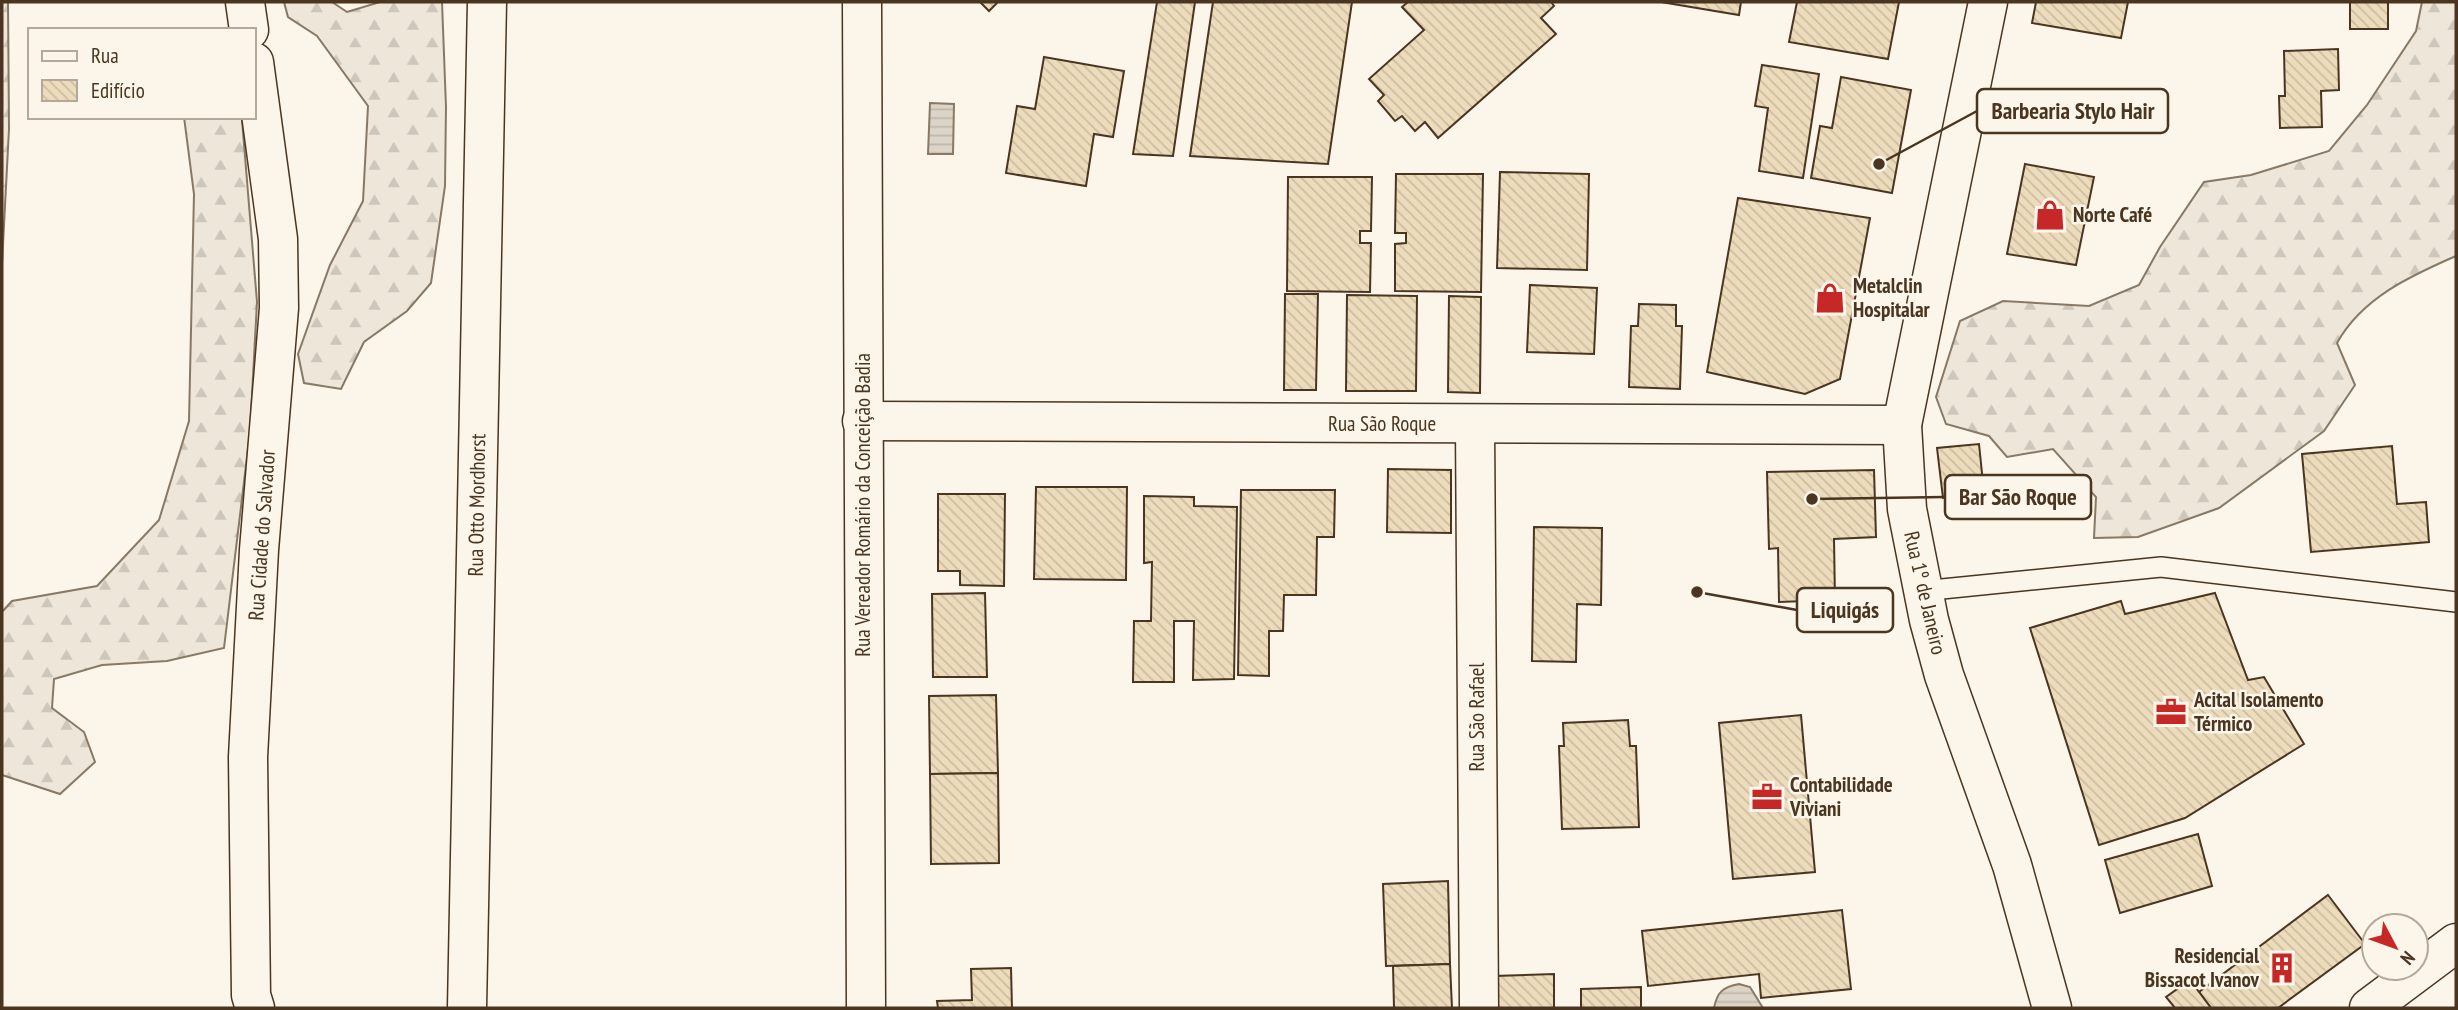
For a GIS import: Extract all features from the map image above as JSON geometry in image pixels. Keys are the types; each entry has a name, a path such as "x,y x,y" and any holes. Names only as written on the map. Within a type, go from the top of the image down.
{"street":[{"path":"246,2 249,28"},
{"name":"Rua Otto Mordhorst","path":"467,1008 487,2"},
{"name":"Rua Vereador Romário da Conceição Badia","path":"862,2 866,1008"},
{"name":"Rua 1º de Janeiro","path":"1988,2 1902,425 1907,509 1922,591 1944,675 2012,865 2052,1008"},
{"name":"Rua Cidade do Salvador","path":"256,77 278,239 279,307 259,551 248,757 251,995 256,1008"},
{"name":"Rua São Roque","path":"862,421 1902,425"},
{"name":"Rua São Rafael","path":"1475,425 1479,1008"},
{"path":"2369,1008 2456,943"}],"lane":[{"path":"1922,591 2161,567 2456,602"}],"green space":[{"path":"2,2 8,2 9,129 2,264"},
{"path":"284,2 332,2 347,12 380,2 442,2 446,107 445,186 431,283 407,311 364,342 341,389 304,383 298,354 330,265 363,201 368,106 317,36 288,17"},
{"path":"2422,2 2456,2 2456,256 2389,290 2347,327 2337,343 2355,385 2324,431 2219,508 2138,537 2094,538 2096,497 2053,449 2007,457 1989,436 1946,424 1936,397 1960,321 2003,301 2089,306 2139,285 2160,247 2204,182 2251,175 2329,151 2367,105 2416,31"},
{"path":"184,119 242,119 257,302 250,432 224,648 167,661 102,665 54,679 52,708 84,732 95,762 60,794 2,775 2,612 12,601 97,586 159,520 189,421 194,194"}],"shaded area":[{"path":"930,103 954,104 953,154 928,154"},
{"path":"1739,984 1750,987 1763,1008 1714,1008 1722,991"}],"building":[{"path":"980,2 998,2 989,11"},
{"path":"1157,2 1195,2 1173,156 1133,154"},
{"path":"1213,2 1352,2 1328,164 1190,156"},
{"path":"1408,2 1551,2 1554,6 1541,18 1556,34 1438,138 1425,122 1415,131 1402,116 1395,121 1378,101 1384,95 1369,79 1424,30 1402,7"},
{"path":"1661,2 1741,2 1739,15"},
{"path":"1797,2 1899,2 1888,59 1789,42"},
{"path":"2036,2 2128,2 2121,38 2032,23"},
{"path":"2350,2 2388,2 2388,29 2350,29"},
{"path":"2338,49 2339,90 2321,91 2322,127 2280,128 2279,96 2285,96 2284,51"},
{"path":"1044,57 1124,71 1113,137 1094,134 1086,186 1006,173 1017,106 1035,109"},
{"path":"1762,65 1819,74 1803,178 1759,171 1768,108 1755,106"},
{"path":"1841,77 1911,90 1892,193 1811,178 1820,126 1832,128"},
{"name":"Norte Café","path":"2025,164 2094,177 2076,265 2007,254"},
{"path":"1500,172 1589,174 1587,270 1497,268"},
{"path":"1396,174 1483,174 1481,292 1395,291 1395,244 1406,243 1406,233 1395,233"},
{"path":"1288,177 1372,177 1371,231 1360,231 1360,243 1371,243 1370,292 1287,291"},
{"path":"1738,198 1870,218 1840,379 1805,394 1707,372"},
{"path":"1530,285 1597,288 1594,354 1527,352"},
{"path":"1285,294 1318,294 1316,390 1284,390"},
{"path":"1347,295 1417,296 1416,391 1346,391"},
{"path":"1449,296 1481,297 1480,393 1448,392"},
{"path":"1639,304 1676,305 1676,326 1682,326 1680,389 1629,387 1631,326 1638,326"},
{"path":"1979,444 1984,493 1943,498 1937,448"},
{"path":"2392,446 2397,504 2426,502 2429,542 2311,552 2302,454"},
{"path":"1388,469 1451,470 1451,533 1387,532"},
{"path":"1874,470 1876,537 1834,539 1835,600 1779,602 1778,548 1769,549 1767,472"},
{"path":"1036,487 1127,487 1126,580 1034,579"},
{"path":"1241,490 1335,490 1334,537 1317,537 1316,595 1284,595 1283,631 1269,631 1269,676 1238,675"},
{"path":"938,494 1005,494 1004,586 960,585 960,571 938,571"},
{"path":"1144,496 1194,497 1194,506 1237,507 1234,679 1193,680 1194,621 1174,621 1174,682 1133,682 1134,621 1151,621 1152,562 1144,563"},
{"path":"1534,527 1602,528 1601,605 1577,604 1576,662 1532,661"},
{"path":"985,593 987,677 933,677 932,594"},
{"name":"Acital Isolamento Térmico","path":"2215,593 2248,680 2264,677 2304,744 2185,818 2099,845 2030,628 2121,601 2125,614"},
{"path":"996,695 998,773 930,774 929,696"},
{"name":"Contabilidade Viviani","path":"1801,715 1815,872 1733,879 1719,723"},
{"path":"1628,720 1630,746 1636,746 1639,827 1562,829 1559,746 1564,746 1563,723"},
{"path":"998,773 999,863 931,864 930,774"},
{"path":"2198,834 2212,886 2120,913 2105,860"},
{"path":"1448,881 1450,964 1386,966 1383,884"},
{"name":"Residencial Bissacot Ivanov","path":"2328,895 2360,937 2360,948 2278,1008 2211,1008 2199,992"},
{"path":"1842,910 1851,989 1761,998 1759,974 1648,986 1642,931"},
{"path":"1450,964 1452,1008 1394,1008 1393,966"},
{"path":"1011,968 1012,1008 938,1008 937,1001 972,1000 971,969"},
{"path":"1554,974 1554,1008 1495,1008 1494,976"},
{"path":"2190,980 2211,1008 2175,1008 2166,997"},
{"path":"1641,987 1641,1008 1581,1008 1581,989"}],"place":[{"name":"Barbearia Stylo Hair","path":"1879,164"},
{"name":"Norte Café","path":"2050,215"},
{"name":"Metalclin Hospitalar","path":"1830,298"},
{"name":"Bar São Roque","path":"1812,499"},
{"name":"Liquigás","path":"1697,592"},
{"name":"Acital Isolamento Térmico","path":"2171,712"},
{"name":"Contabilidade Viviani","path":"1767,797"},
{"name":"Residencial Bissacot Ivanov","path":"2282,968"}]}
